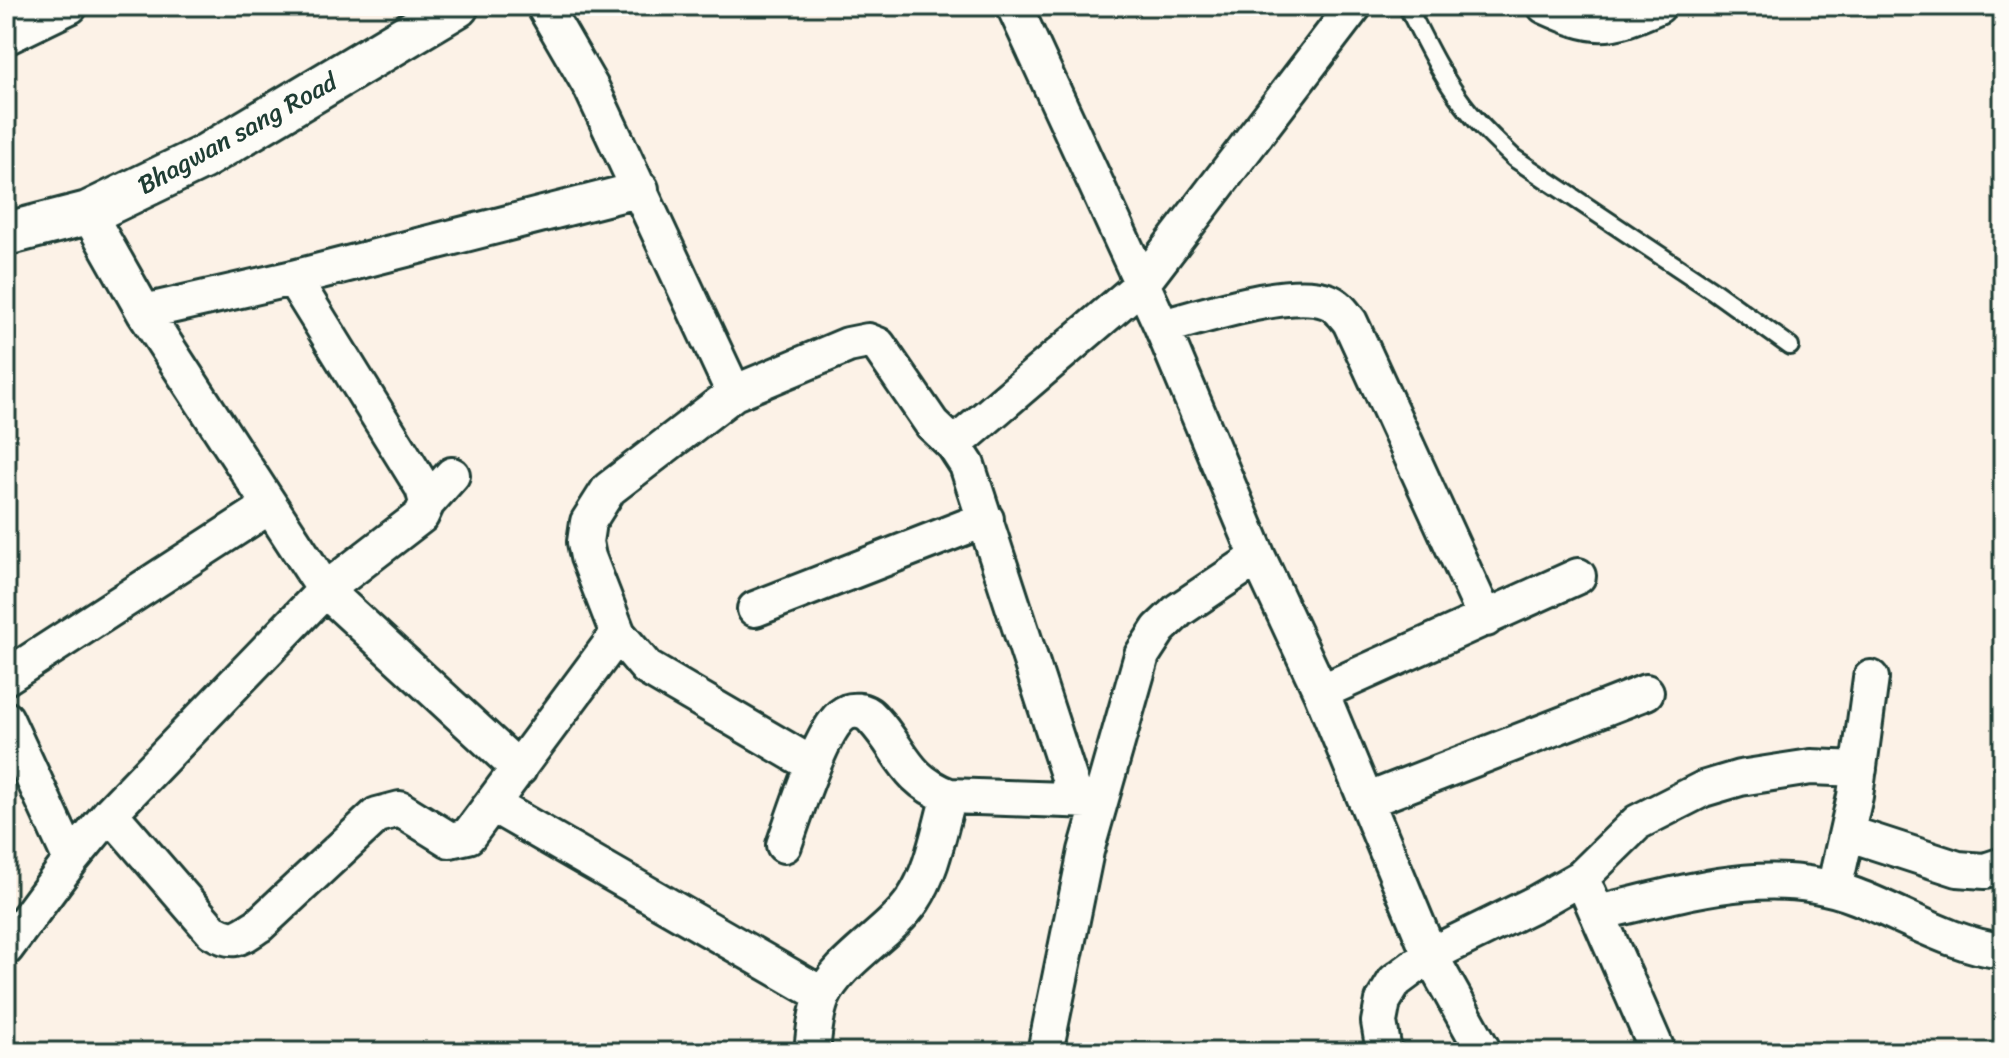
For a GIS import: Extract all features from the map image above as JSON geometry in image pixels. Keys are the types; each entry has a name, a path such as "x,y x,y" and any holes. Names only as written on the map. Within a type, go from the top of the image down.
{"street":[{"path":"6,37 70,6"},
{"name":"Bhagwan sang Road","path":"6,234 88,213 202,158 457,6"},
{"path":"544,6 592,89 734,393"},
{"path":"1014,6 1162,327 1258,557 1321,692 1430,955 1484,1052"},
{"path":"954,445 1141,285 1354,6"},
{"path":"1545,6 1583,22 1600,25 1621,22 1658,6"},
{"path":"144,312 293,278 641,189"},
{"path":"88,213 144,312 325,590 519,769"},
{"path":"293,278 423,488 427,503"},
{"path":"1162,327 1258,303 1307,297 1327,300 1339,307 1350,322 1486,619"},
{"path":"813,765 647,668 618,634 585,542 588,522 609,489 734,393 848,345 868,341 878,345 932,424 954,445 967,465 1087,800"},
{"path":"6,948 110,813 325,590 421,516 427,503 452,475"},
{"path":"6,677 270,506"},
{"path":"755,609 986,519"},
{"path":"1045,1052 1087,800 1142,655 1159,629 1179,610 1258,557"},
{"path":"1321,692 1578,576"},
{"path":"110,813 212,931 226,939 240,938 259,925 377,815 387,810 400,809 410,813 441,836 459,840 468,836 618,634"},
{"path":"1834,889 1859,769 1871,678"},
{"path":"1366,801 1646,692"},
{"path":"784,845 813,765 835,722 843,713 855,710 865,712 873,719 917,779 949,796 1087,800"},
{"path":"6,719 71,860"},
{"path":"1384,1052 1379,1022 1383,1001 1395,981 1430,955 1582,877 1638,822 1703,789 1740,778 1811,767 1859,769"},
{"path":"812,1052 823,995 834,979 897,919 913,899 927,873 949,796"},
{"path":"493,805 823,995"},
{"path":"1847,833 1958,869 1985,871 2003,865"},
{"path":"1582,877 1658,1052"},
{"path":"1597,913 1729,883 1797,882 1834,889 1968,943 2003,951"}],"lane":[{"path":"1407,6 1461,102 1486,132 1514,158 1790,346"}]}
